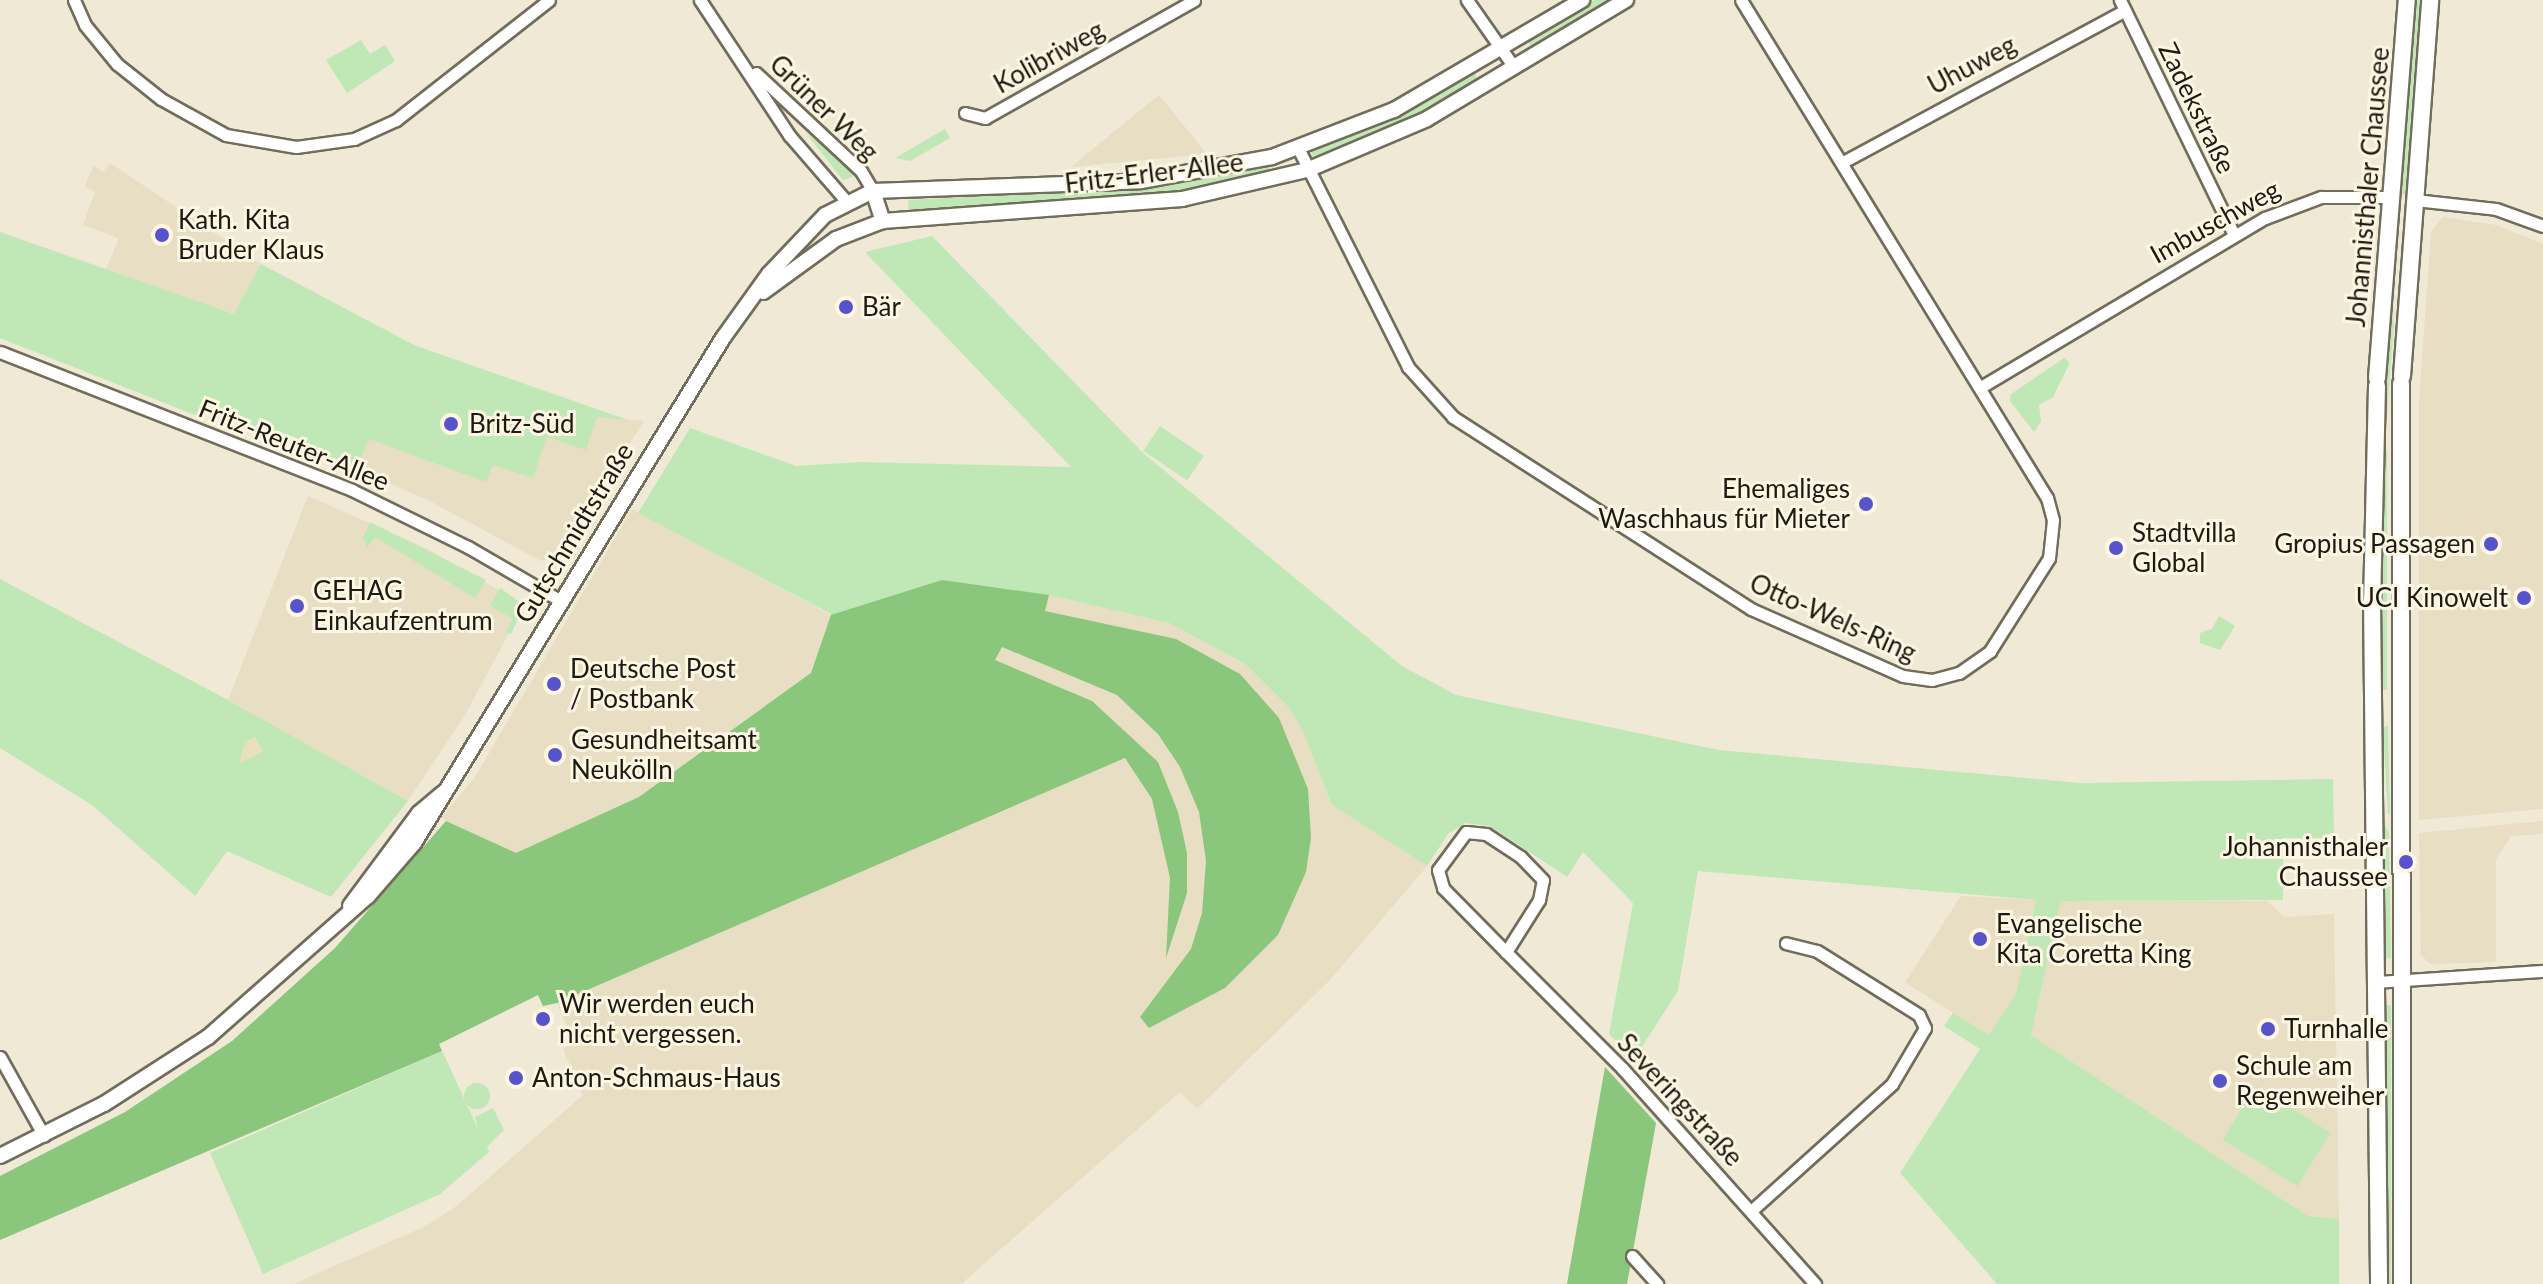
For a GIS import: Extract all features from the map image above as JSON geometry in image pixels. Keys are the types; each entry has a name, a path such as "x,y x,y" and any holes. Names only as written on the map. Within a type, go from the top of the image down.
{"main road":[{"name":"Johannisthaler Chaussee","path":"2379,1284 2372,599 2377,382 2389,197 2407,0"},
{"name":"Johannisthaler Chaussee","path":"2402,1284 2401,380 2430,0"},
{"name":"Imbuschweg","path":"2389,197 2415,200"}],"street":[{"path":"74,0 109,55 161,99 226,135 296,147 354,139 396,120 549,0"},
{"name":"Kolibriweg","path":"965,113 985,118 1194,0"},
{"path":"1467,0 1514,67"},
{"name":"Fritz-Erler-Allee","path":"847,202 873,191 1141,181 1215,170 1298,148 1394,110 1582,0"},
{"name":"Fritz-Erler-Allee","path":"860,227 883,221 1182,199 1307,170 1427,119 1626,0"},
{"name":"Otto-Wels-Ring","path":"1298,148 1408,367 1442,407 1718,590 1784,626 1903,676 1945,677 1971,667 1990,651 2035,582 2053,544 2047,498 1741,0"},
{"name":"Grüner Weg","path":"705,2 789,135 847,202"},
{"name":"Uhuweg","path":"1843,162 2122,5"},
{"name":"Zadekstraße","path":"2122,5 2234,235"},
{"name":"Grüner Weg","path":"742,59 861,171 873,191"},
{"path":"873,191 883,221"},
{"name":"Imbuschweg","path":"1981,387 2234,235 2321,197 2389,197"},
{"name":"Imbuschweg","path":"2415,200 2496,209 2543,226"},
{"path":"847,202 860,227"},
{"name":"Gutschmidtstraße","path":"0,1156 104,1104 208,1037 346,913 414,843 436,814 444,793 561,601 750,302 783,258 825,215 847,202"},
{"name":"Gutschmidtstraße","path":"750,302 804,258 860,227"},
{"name":"Fritz-Reuter-Allee","path":"0,352 352,490 468,547 561,601"},
{"name":"Severingstraße","path":"1506,952 1542,895 1543,880 1521,857 1486,834 1466,832 1440,866 1438,879 1506,952 1622,1068 1815,1284"},
{"path":"1751,1211 1892,1084 1925,1028 1919,1015 1822,954 1786,943"},
{"path":"2376,982 2543,971"},
{"path":"0,1057 44,1136"},
{"path":"1632,1256 1657,1284"}],"shaded area":[{"path":"1159,95 1207,154 1071,167 1122,125"},
{"name":"Kath. Kita Bruder Klaus","path":"110,163 261,264 235,314 105,272 119,238 83,225 95,192 85,187 90,173 94,166 103,172"},
{"name":"Gropius Passagen","path":"2443,217 2496,225 2543,244 2543,809 2419,820 2419,402 2431,232"},
{"path":"597,417 644,421 557,557 541,561 426,499 319,453 331,423 486,482 493,464 533,478 547,437"},
{"path":"308,496 428,549 524,605 465,715 408,801 228,700"},
{"path":"632,509 831,615 811,673 639,797 516,853 441,818 475,777"},
{"path":"1049,595 1169,623 1245,664 1290,709 1315,751 1332,805 1427,866 1330,980 1197,1109 1180,1092 961,1284 293,1284 426,1226 458,1205 583,1095 563,1049 567,1046 560,1029 567,1026 557,1003 1125,758 992,667 1000,645"},
{"path":"2543,821 2543,834 2511,836 2496,859 2496,962 2430,964 2421,955 2419,833"},
{"name":"Evangelische Kita Coretta King","path":"1961,896 2036,900 2016,994 1989,1036 1905,982"},
{"name":"Schule am Regenweiher","path":"2061,901 2267,901 2284,917 2334,914 2339,1219 2308,1216 2031,1035"}],"green space":[{"path":"1594,0 1613,0 1532,49 1527,40"},
{"path":"2413,0 2423,0 2406,195 2398,192"},
{"path":"361,40 370,54 385,45 395,61 347,93 326,60"},
{"path":"1474,73 1479,81 1405,122 1311,157 1313,150 1396,115"},
{"path":"945,129 950,138 910,161 895,158"},
{"path":"806,133 834,155 855,176 843,180"},
{"path":"1268,164 1271,173 1171,194 909,212 908,200 1133,188"},
{"path":"0,232 234,314 261,264 414,345 628,420 597,417 586,450 547,437 533,478 493,465 486,482 369,439 356,469 204,408 200,417 0,338"},
{"path":"932,236 1143,453 1402,666 1456,695 1719,750 2080,783 2333,779 2334,838 2283,838 2283,900 2061,901 2031,1035 2308,1216 2339,1219 2339,1284 1997,1284 1900,1173 1980,1049 1944,1026 1953,1013 1989,1035 2016,994 2036,900 1698,871 1678,991 1634,1059 1609,1034 1633,903 1583,852 1567,877 1490,826 1465,823 1448,834 1427,866 1332,805 1303,731 1290,709 1245,664 1169,623 1049,595 557,1003 543,1006 538,995 439,1044 478,1129 475,1117 493,1108 504,1130 487,1147 489,1152 440,1194 263,1274 210,1153 442,1051 366,916 446,821 516,853 639,797 811,673 831,614 638,513 690,428 796,466 860,462 1071,467 865,252"},
{"path":"2392,280 2394,325 2386,427 2383,424"},
{"path":"2064,358 2070,363 2053,397 2039,405 2041,421 2034,432 2010,401 2011,394"},
{"path":"1160,426 1204,456 1187,481 1143,451"},
{"path":"2381,447 2387,451 2387,690 2378,690"},
{"path":"370,522 486,580 475,598 375,537 367,548 363,537"},
{"path":"0,579 228,700 408,801 331,897 227,851 195,896 92,805 0,748"},
{"path":"942,580 1049,595 1045,611 1176,639 1240,674 1279,718 1308,789 1311,838 1306,872 1278,935 1225,988 1149,1028 1140,1017 1191,949 1202,913 1206,861 1199,812 1180,767 1158,734 1117,695 1002,647 995,660 1092,701 1158,762 1178,812 1187,853 1187,893 1166,958 1170,878 1152,799 1125,758 557,1003 543,1006 538,995 439,1044 442,1051 0,1240 0,1176 125,1112 232,1041 335,948 446,821 516,853 639,797 811,673 831,615"},
{"path":"500,588 524,605 511,634 506,631 513,619 490,606"},
{"path":"2219,616 2235,626 2220,650 2200,643 2200,633 2212,629"},
{"path":"2388,725 2390,814 2388,815 2383,728"},
{"path":"2382,820 2389,833 2391,958 2381,958"},
{"path":"2381,1005 2391,1005 2391,1284 2381,1284"},
{"path":"1605,1067 1656,1123 1627,1284 1567,1284"},
{"path":"477,1083 486,1087 490,1096 486,1105 477,1109 468,1105 464,1096 468,1087"},
{"path":"2256,1086 2331,1133 2297,1186 2223,1139"}],"sand":[{"path":"255,737 263,751 239,764 245,742"}],"place":[{"name":"Kath. Kita Bruder Klaus","path":"162,235"},
{"name":"Bär","path":"846,307"},
{"name":"Britz-Süd","path":"451,424"},
{"name":"Ehemaliges Waschhaus für Mieter","path":"1866,504"},
{"name":"Gropius Passagen","path":"2491,544"},
{"name":"Stadtvilla Global","path":"2116,548"},
{"name":"UCI Kinowelt","path":"2524,598"},
{"name":"GEHAG Einkaufzentrum","path":"297,606"},
{"name":"Deutsche Post / Postbank","path":"554,684"},
{"name":"Gesundheitsamt Neukölln","path":"555,755"},
{"name":"Johannisthaler Chaussee","path":"2406,862"},
{"name":"Evangelische Kita Coretta King","path":"1980,939"},
{"name":"Wir werden euch nicht vergessen.","path":"543,1019"},
{"name":"Turnhalle","path":"2268,1029"},
{"name":"Anton-Schmaus-Haus","path":"516,1078"},
{"name":"Schule am Regenweiher","path":"2220,1081"}]}
